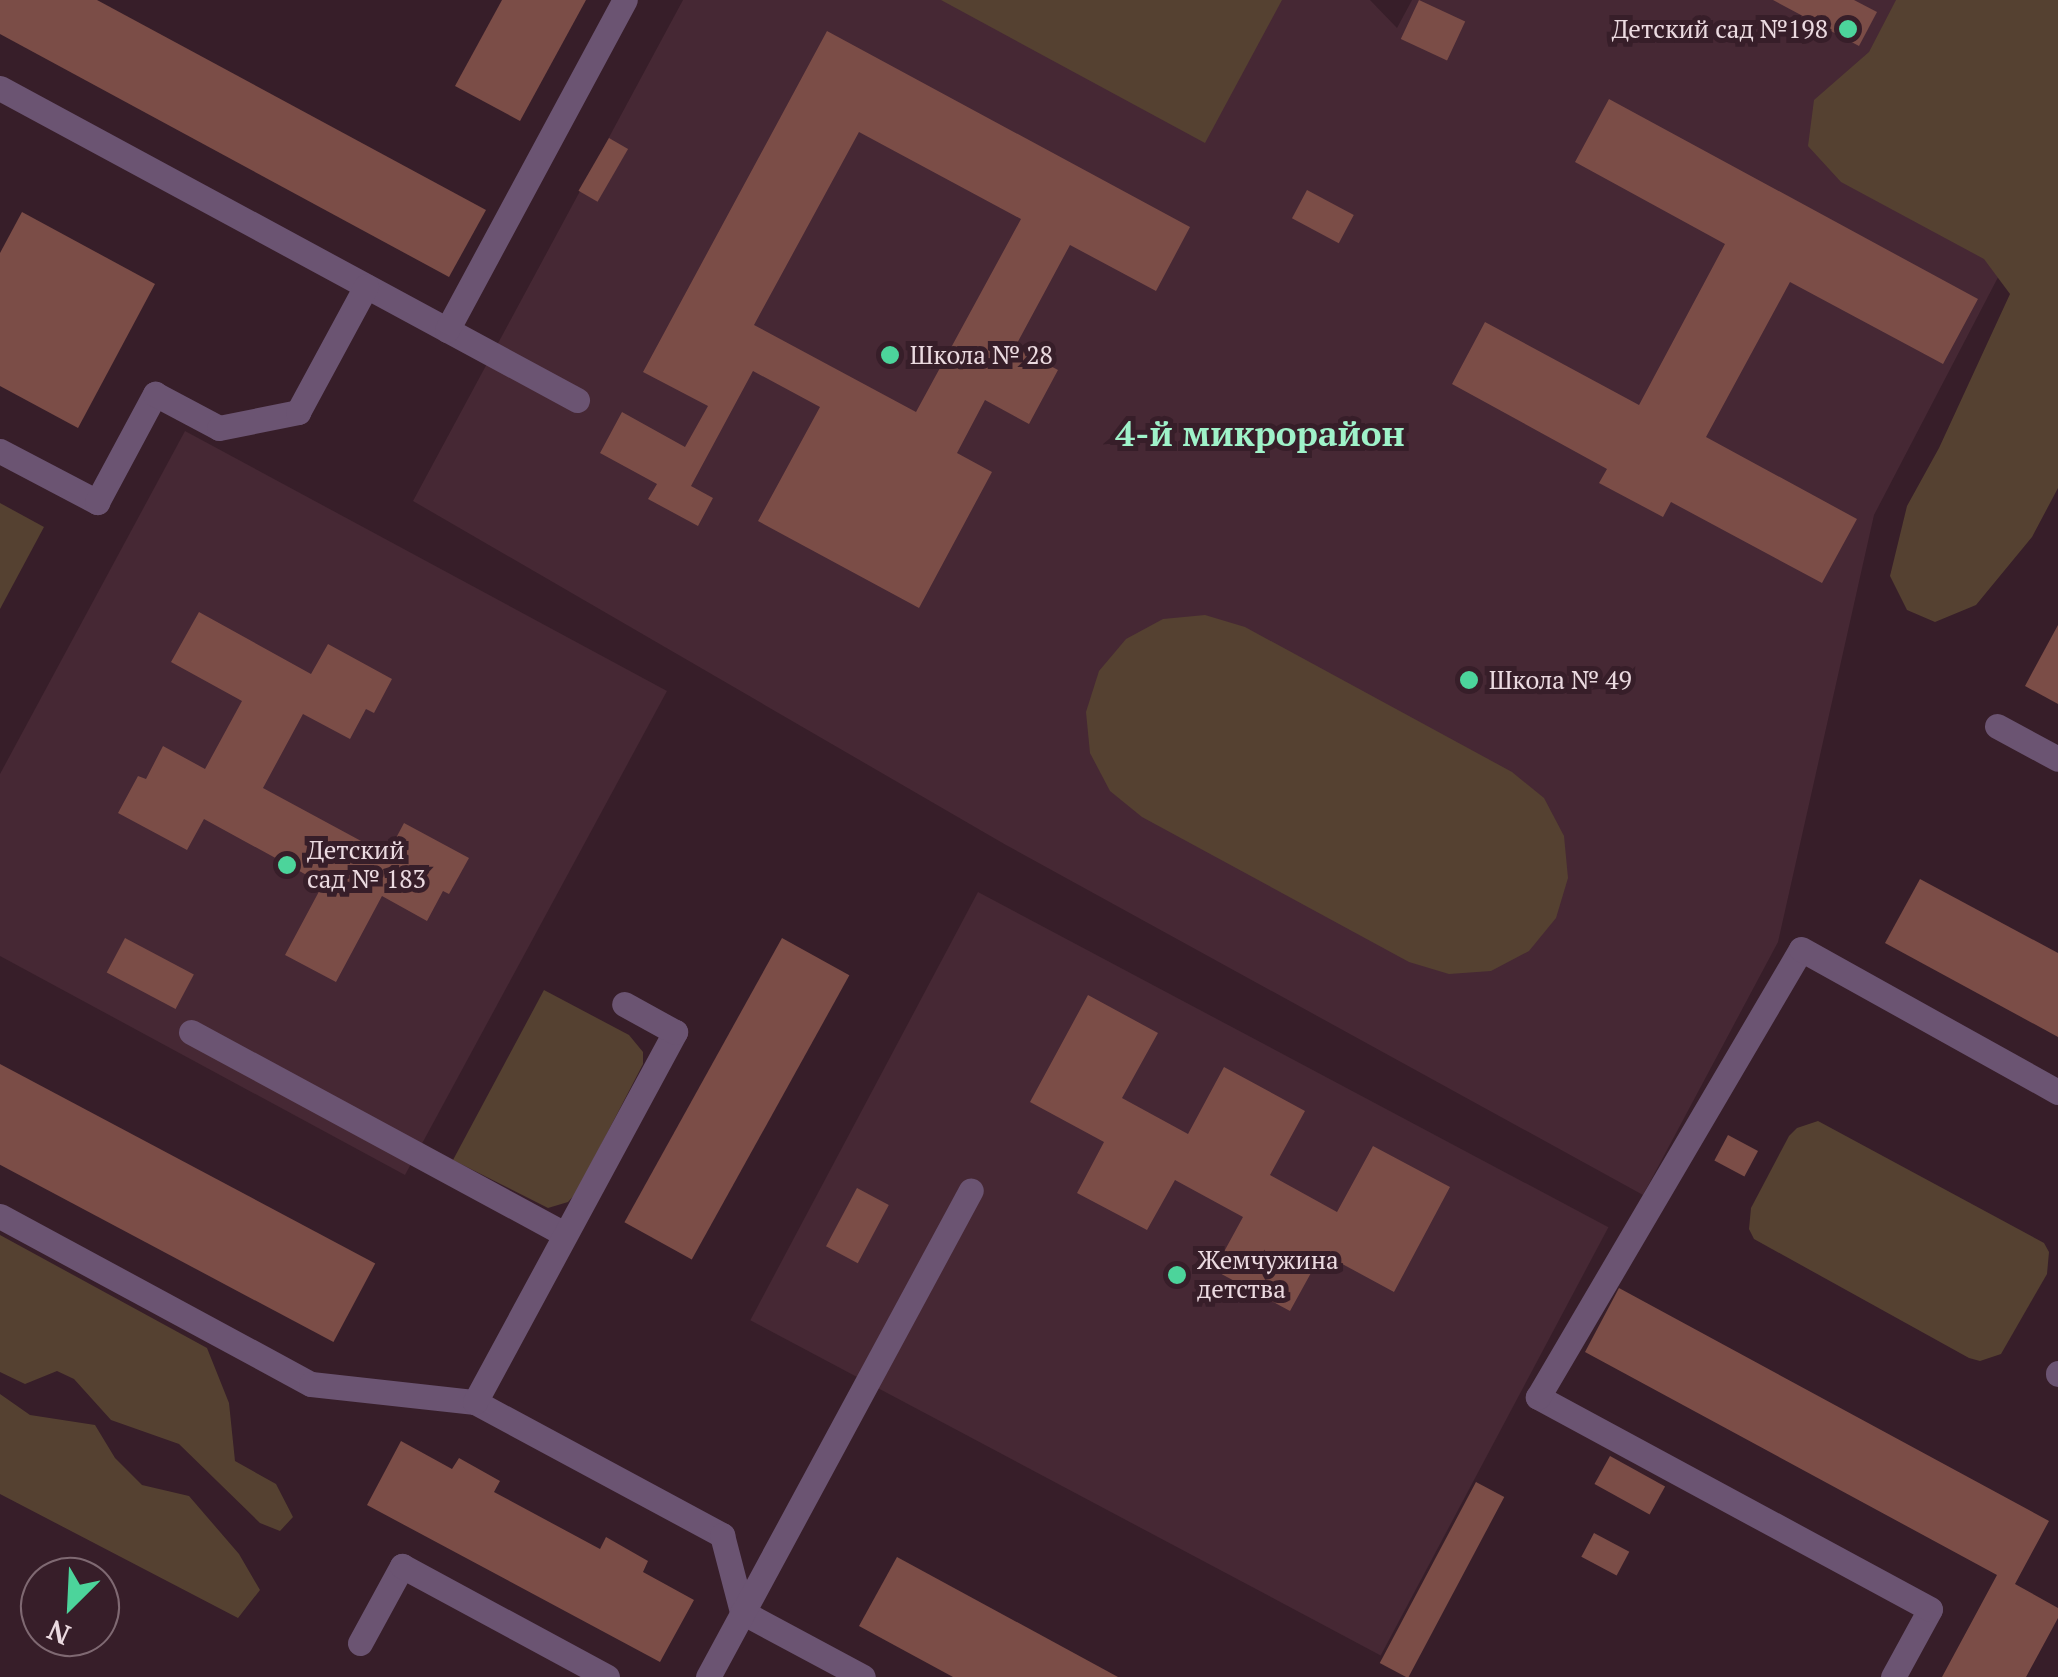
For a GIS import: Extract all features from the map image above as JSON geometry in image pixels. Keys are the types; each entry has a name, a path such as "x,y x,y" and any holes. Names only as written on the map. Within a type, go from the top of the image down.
{"lane":[{"path":"447,330 626,0"},
{"path":"0,88 577,400"},
{"path":"0,450 97,502 155,394 218,428 298,412 366,286"},
{"path":"1997,726 2058,759"},
{"path":"1893,1677 1930,1609 1538,1397 1801,948 2058,1092"},
{"path":"475,1402 675,1032 624,1004"},
{"path":"191,1032 565,1234"},
{"path":"708,1677 971,1190"},
{"path":"0,1216 311,1384 475,1402 722,1535 742,1612 863,1677"},
{"path":"360,1644 402,1566 607,1677"}],"shaded area":[{"path":"683,0 1370,0 1397,28 1412,0 2013,0 2018,239 1874,515 1778,942 1643,1195 1006,845 413,501"},
{"path":"941,0 1282,0 1205,143"},
{"path":"1896,0 2058,0 2058,488 2032,537 1976,605 1935,622 1907,610 1890,576 1907,506 1939,448 2010,294 1984,259 1841,182 1808,146 1814,100 1869,52"},
{"name":"Детский сад № 183","path":"185,431 667,691 405,1175 0,956 0,774"},
{"path":"0,503 44,527 0,609"},
{"path":"1205,615 1245,627 1512,772 1544,798 1564,836 1568,878 1556,918 1529,951 1491,971 1449,974 1409,962 1142,817 1110,791 1090,753 1086,712 1099,671 1126,639 1163,619"},
{"name":"Жемчужина детства","path":"978,892 1608,1227 1381,1655 750,1320"},
{"path":"544,990 629,1035 643,1052 643,1064 576,1193 568,1202 548,1208 453,1160"},
{"path":"1818,1121 2044,1243 2049,1252 2047,1274 2001,1354 1980,1361 1969,1358 1754,1239 1749,1229 1751,1208 1789,1136 1797,1128"},
{"path":"0,1235 207,1348 229,1403 235,1461 276,1484 293,1517 280,1531 260,1523 179,1444 111,1420 74,1379 57,1371 25,1384 0,1372"},
{"path":"0,1394 30,1415 95,1425 115,1458 142,1485 189,1496 239,1554 260,1590 238,1618 0,1494"}],"building":[{"path":"0,0 97,0 486,210 449,277 0,34"},
{"path":"502,0 586,0 520,121 455,86"},
{"path":"1419,0 1465,22 1447,61 1401,39"},
{"name":"Детский сад №198","path":"1773,0 1854,0 1877,12 1859,46"},
{"path":"827,31 1190,227 1156,291 1070,245 1015,347 1058,370 1029,424 985,400 957,453 992,472 919,608 758,521 820,407 753,371 691,486 713,498 698,526 648,499 657,484 600,453 622,412 685,447 708,406 643,372","holes":["859,132 1021,219 916,412 754,325"]},
{"path":"1609,99 1978,299 1943,364 1790,282 1706,437 1857,519 1822,583 1671,502 1663,517 1599,483 1607,469 1452,384 1485,322 1639,405 1725,244 1575,162"},
{"path":"609,138 628,149 598,202 578,191"},
{"path":"1307,190 1354,215 1339,243 1292,218"},
{"path":"22,212 155,284 78,428 0,386 0,253"},
{"path":"199,612 311,674 328,644 392,679 374,713 366,709 350,739 303,714 263,788 387,855 404,823 469,858 449,894 443,891 427,921 382,896 336,982 285,955 323,884 204,819 187,850 118,813 138,776 146,779 163,746 205,769 242,701 171,662"},
{"path":"2058,625 2058,704 2025,686"},
{"path":"1920,879 2058,953 2058,1037 1885,943"},
{"path":"125,938 194,975 176,1009 107,972"},
{"path":"782,938 849,975 692,1260 624,1222"},
{"path":"1088,995 1158,1033 1122,1098 1188,1134 1224,1067 1305,1111 1270,1175 1337,1212 1373,1146 1450,1187 1394,1292 1322,1253 1290,1311 1214,1270 1243,1217 1175,1180 1147,1230 1077,1193 1104,1142 1030,1102"},
{"path":"0,1064 375,1264 333,1342 0,1165"},
{"path":"1728,1135 1758,1151 1744,1177 1714,1161"},
{"path":"857,1188 889,1205 858,1263 826,1246"},
{"path":"1619,1288 2049,1521 2015,1584 2058,1608 2058,1618 2026,1677 1942,1677 1997,1575 1585,1352"},
{"path":"401,1441 452,1469 459,1458 500,1481 494,1492 600,1549 606,1537 648,1561 643,1572 694,1600 660,1662 367,1505"},
{"path":"1610,1456 1665,1487 1650,1515 1594,1484"},
{"path":"1476,1482 1504,1497 1409,1677 1380,1663"},
{"path":"1594,1533 1629,1552 1617,1576 1581,1557"},
{"path":"897,1557 1118,1677 953,1677 859,1626"}],"place":[{"name":"Детский сад №198","path":"1848,29"},
{"name":"Школа № 28","path":"890,355"},
{"name":"Школа № 49","path":"1469,680"},
{"name":"Детский сад № 183","path":"287,865"},
{"name":"Жемчужина детства","path":"1177,1275"}],"district":[{"name":"4-й микрорайон","path":"1260,433"}]}
